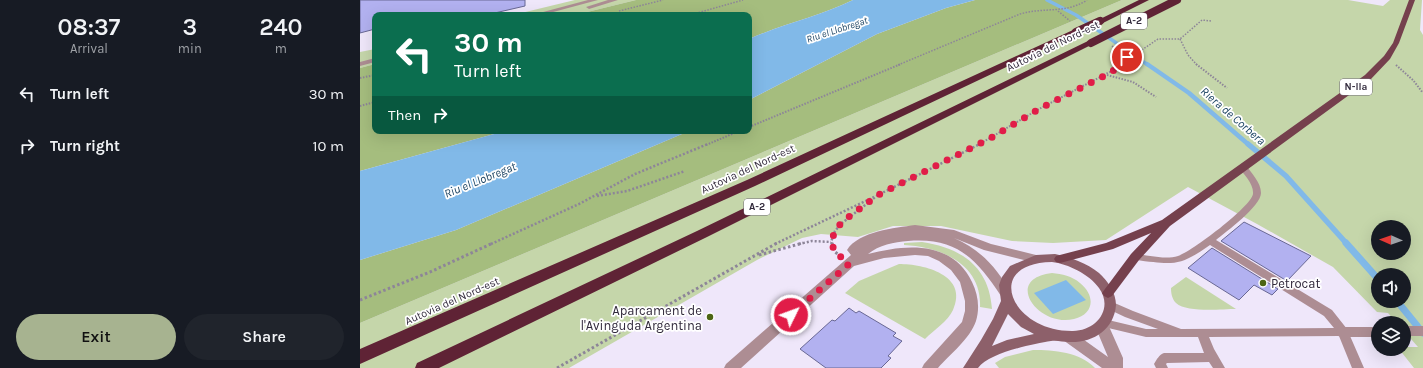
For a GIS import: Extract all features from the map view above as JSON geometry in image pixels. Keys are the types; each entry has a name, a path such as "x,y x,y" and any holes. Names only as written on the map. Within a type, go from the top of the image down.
{"highway":[{"name":"Autovia del Nord-est","path":"360,357 751,183 1075,28 1100,21 1145,0"},
{"name":"Autovia del Nord-est","path":"423,368 702,234 1177,0"}],"main road":[{"name":"N-IIa","path":"1103,324 1109,299 1135,257 1166,223 1368,78 1387,57 1396,43 1412,0"},
{"name":"N-IIa","path":"1006,297 1005,284 1014,269 1036,259 1060,259 1109,246 1166,223"},
{"name":"N-IIa","path":"1060,259 1093,274 1103,285 1109,299"},
{"path":"1006,297 1011,309 1024,322 1033,328 1062,336"},
{"path":"974,363 998,323 1006,297"},
{"path":"974,363 1007,346 1062,336 1087,335 1103,324"}],"street":[{"path":"547,12 595,0"},
{"path":"568,12 615,0"},
{"path":"360,57 372,55"},
{"path":"360,64 372,61"},
{"path":"857,260 853,250 867,240 882,234 915,229 954,234 988,247 1036,259"},
{"path":"731,368 857,260 870,247 900,237 915,236 937,238 960,245 976,257 993,275 1006,297"},
{"path":"857,260 901,251 925,251 954,265 963,276 971,292 972,305 968,323 929,368"},
{"path":"1103,324 1116,358 1116,368"},
{"path":"1411,331 1423,331"},
{"path":"1343,332 1371,332"},
{"path":"1062,336 1099,357 1112,368"}],"lane":[{"path":"1135,257 1180,259 1196,252 1210,241 1234,220 1256,196 1256,187 1246,165"},
{"path":"1210,241 1328,314 1343,332 1358,368"},
{"path":"1109,299 1129,314 1182,332"},
{"path":"1103,324 1146,333 1343,332"},
{"path":"1202,333 1209,352 1219,368"},
{"path":"1162,368 1160,364 1164,358 1213,357"}],"path":[{"path":"615,12 663,0"},
{"path":"701,12 743,0"},
{"path":"752,126 1010,18 1031,11 1058,11 1080,4 1086,0"},
{"path":"1058,11 1075,28"},
{"path":"557,368 783,240 878,195 989,139 1076,89 1106,75 1126,63 1127,60 1158,39 1180,40 1202,20 1211,21"},
{"path":"1180,40 1184,50 1193,63 1227,88"},
{"path":"1116,48 1124,54 1127,60"},
{"path":"1387,57 1413,80 1423,93"},
{"path":"1106,75 1118,76 1131,80 1142,85 1156,97"},
{"path":"360,78 372,76"},
{"path":"360,106 372,103"},
{"path":"360,300 430,272 594,196 635,174 731,134"},
{"path":"594,196 627,191 685,172"},
{"path":"857,260 835,252 831,242 835,231 842,222 878,195"},
{"path":"756,256 812,241 831,242"}],"green space":[{"path":"575,0 636,0 587,12 525,12"},
{"path":"636,0 853,0 828,11 752,38 752,12 587,12"},
{"path":"975,0 1122,0 360,323 360,260 456,230 682,134 752,134 752,98 877,34 946,8"},
{"path":"1122,0 1348,0 1383,6 1390,0 1422,0 1420,30 1423,35 1423,368 1414,368 1405,356 1411,356 1411,347 1418,347 1411,339 1411,316 1391,316 1388,313 1377,312 1373,308 1411,308 1411,268 1371,268 1371,306 1333,267 1188,187 1106,240 1053,243 1012,241 941,226 893,226 858,237 821,234 802,238 757,260 569,368 360,368 360,323"},
{"path":"372,50 372,65 360,68 360,52"},
{"path":"372,65 372,134 494,134 360,171 360,68"},
{"path":"922,242 949,249 960,254 979,270 990,294 992,309 980,307 979,292 974,279 967,269 957,261 932,249 904,245 904,243"},
{"path":"899,264 920,266 931,269 950,280 955,288 956,298 951,314 925,339 845,293 859,281"},
{"path":"1052,273 1070,277 1077,281 1089,293 1089,309 1081,317 1061,320 1038,310 1031,302 1028,293 1029,284 1037,277"},
{"path":"1186,277 1236,309 1196,309 1181,306 1176,303 1172,296 1171,288"},
{"path":"1033,350 1058,351 1074,355 1082,358 1095,368 999,368 995,363 1005,357"}],"water":[{"name":"Riu el Llobregat","path":"853,0 975,0 946,8 877,34 752,98 752,38"},
{"name":"Riu el Llobregat","path":"494,134 682,134 456,230 360,260 360,171"},
{"path":"1066,280 1086,300 1053,314 1034,293"}],"building":[{"path":"360,0 525,0 525,6 499,12 372,12 372,30 360,33"},
{"path":"1244,222 1311,256 1287,281 1221,241"},
{"path":"1212,248 1278,289 1272,295 1254,285 1239,300 1188,268"},
{"path":"849,308 856,313 859,311 896,333 893,336 902,341 888,356 891,358 881,368 826,368 800,349 832,320 835,321"}],"waterway":[{"name":"Riera de Corbera","path":"1047,0 1076,15 1148,65"},
{"name":"Riera de Corbera","path":"1147,64 1189,93 1249,145"},
{"name":"Riera de Corbera","path":"1248,144 1286,176 1347,244"},
{"name":"Riera de Corbera","path":"1346,243 1371,271"},
{"name":"Riera de Corbera","path":"1403,308 1423,333"}],"place":[{"name":"Petrocat","path":"1263,283"},
{"name":"Aparcament de l'Avinguda Argentina","path":"710,317"}],"route":[{"path":"791,315 849,264 835,252 831,242 835,231 842,222 878,195 989,139 1039,109 1106,75 1126,63 1127,57"}]}
